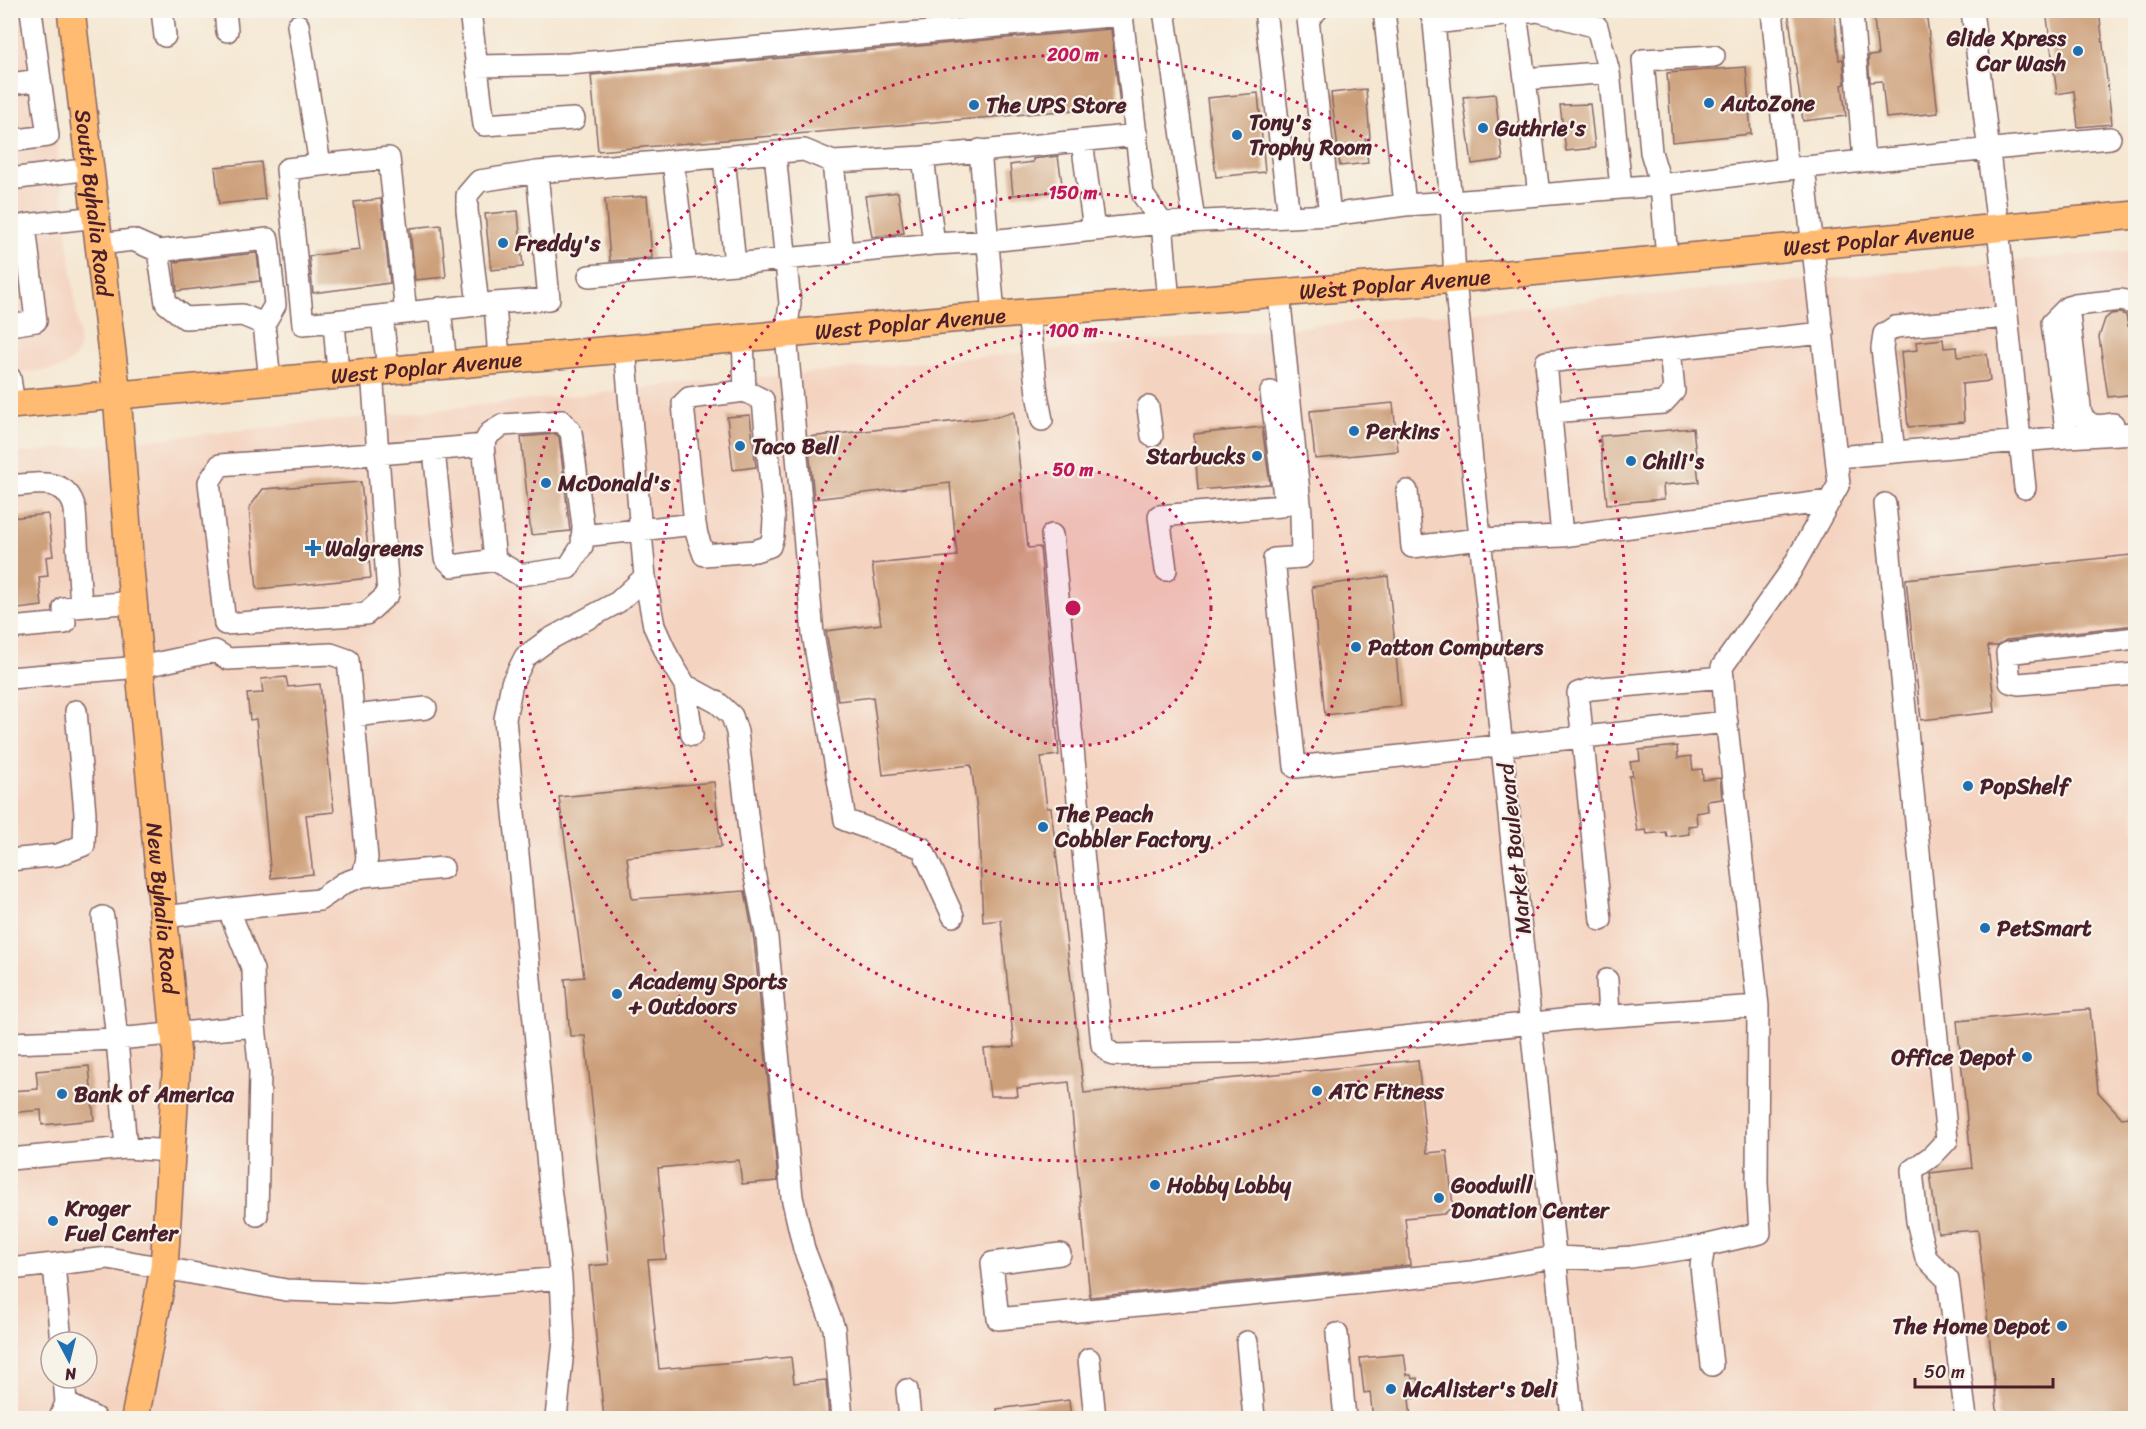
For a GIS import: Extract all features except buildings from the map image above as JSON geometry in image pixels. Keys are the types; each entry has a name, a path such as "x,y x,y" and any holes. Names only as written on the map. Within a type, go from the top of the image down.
{"main road":[{"name":"South Byhalia Road","path":"71,10 117,395"},
{"name":"West Poplar Avenue","path":"12,405 994,315 1455,279 2136,215"},
{"name":"New Byhalia Road","path":"117,395 177,1057 164,1268 135,1419"}],"street":[{"path":"10,141 48,136 32,10"},
{"path":"1164,10 1194,221"},
{"path":"1265,10 1289,217"},
{"path":"1317,10 1308,20 1330,215"},
{"path":"1384,10 1405,205"},
{"path":"1060,1254 992,1263 998,1319 1472,1272 1556,1257 1601,1259 1631,1257 1704,1246 1760,1233 1757,1183 1758,1006 1722,667 1790,572 1839,484 1838,457 1813,245 1796,168 1772,10"},
{"path":"1853,10 1864,161"},
{"path":"1972,10 1998,228 2025,488"},
{"path":"470,11 484,125 574,119"},
{"path":"1432,17 1538,11 1597,27 1609,72 1621,188"},
{"path":"477,66 569,64 1020,17 1122,13 1143,195 1162,223 1169,302"},
{"path":"1516,14 1539,195"},
{"name":"Market Boulevard","path":"1432,17 1451,202 1455,279 1480,539 1572,1419"},
{"path":"298,25 320,165"},
{"path":"1666,259 1661,185 1651,152 1643,60 1714,56"},
{"path":"1525,79 1609,72"},
{"path":"10,84 40,80"},
{"path":"500,360 467,210 467,195 479,181 537,172 804,150 833,162 923,157 1137,135"},
{"path":"589,276 934,244 989,241 1162,223 1330,215 1405,205 1661,185 1796,168 2110,138"},
{"path":"1082,141 1094,230"},
{"path":"980,150 994,315"},
{"path":"775,153 790,303 786,334 813,634 845,820 922,849 953,916"},
{"path":"923,157 934,244"},
{"path":"406,313 389,158 287,169 303,324 382,316 406,313 440,308 549,299 537,172"},
{"path":"724,158 735,264"},
{"path":"673,161 686,268"},
{"path":"833,162 842,253"},
{"path":"10,179 91,170"},
{"path":"10,325 36,321 25,225 97,217"},
{"path":"100,244 133,240 158,251 268,239 275,304 264,324 270,381"},
{"path":"158,251 166,303 185,318 242,315 264,324"},
{"path":"1279,293 1301,513 1302,557 1274,559 1295,767 1727,722"},
{"path":"2067,437 2052,322 2068,306 2121,300 2136,304"},
{"path":"2068,306 2081,415 2087,423 2096,426 2136,421"},
{"path":"440,308 446,365"},
{"path":"1028,313 1042,420"},
{"path":"225,624 366,614 388,594 378,453 382,316"},
{"path":"1894,452 1882,349 1884,334 1895,327 2007,317"},
{"path":"334,321 338,374"},
{"path":"1562,536 1546,362 1823,333"},
{"path":"743,338 745,391"},
{"path":"625,348 645,577 654,626 668,657 685,685 692,735"},
{"path":"1551,412 1663,403 1674,391 1671,349"},
{"path":"10,378 12,405"},
{"path":"745,391 763,400 774,519 770,546 755,551 704,555 695,524 683,404 689,398 745,391"},
{"path":"1166,570 1159,516 1285,504 1271,392"},
{"path":"1148,407 1152,436"},
{"path":"434,450 445,558 453,566 495,560 520,575 568,568 582,546 583,526 571,432 562,421 503,425 490,433 483,445 495,560"},
{"path":"1838,457 2136,433"},
{"path":"215,651 225,624 209,482 220,465 483,445"},
{"path":"10,486 49,484 63,489 72,496 75,509 81,606"},
{"path":"1407,490 1412,547 1480,539 1562,536 1830,501"},
{"path":"1885,504 1947,1140 1932,1156 1912,1170 1917,1221 1926,1258 1948,1280 1966,1419"},
{"path":"582,536 695,524"},
{"path":"1052,535 1102,1045 1113,1054 1262,1052 1609,1016 1758,1006"},
{"path":"556,1419 564,1340 561,1278 550,1187 505,719 512,683 525,657 548,640 618,602 645,577"},
{"path":"10,627 65,623 64,608 134,602"},
{"path":"2136,638 2007,654 2010,682 2019,684 2136,674"},
{"path":"10,678 140,667 215,651 228,659 331,654 348,660 367,858 363,876"},
{"path":"1601,920 1578,693 1591,689 1723,677"},
{"path":"685,685 718,703 732,716 737,732 754,872 767,938 792,1197 804,1249 834,1328 842,1419"},
{"path":"353,716 426,708"},
{"path":"10,860 58,855 84,845 85,813 76,711"},
{"path":"164,917 319,900 344,883 363,876 443,868"},
{"path":"231,909 232,918 253,970 255,1026 260,1071 257,1215"},
{"path":"103,917 117,1039 126,1148"},
{"path":"1607,980 1609,1016"},
{"path":"10,1043 117,1039 255,1026"},
{"path":"10,1159 126,1148 171,1151"},
{"path":"1704,1246 1701,1266 1712,1365"},
{"path":"10,1269 108,1258 286,1290 390,1294 561,1278"},
{"path":"54,1264 60,1330"},
{"path":"1337,1334 1345,1419"},
{"path":"1247,1342 1254,1419"},
{"path":"1089,1359 1095,1419"},
{"path":"64,1390 63,1411 95,1419"},
{"path":"907,1390 910,1419"}],"shaded area":[{"path":"11,11 42,11 80,346 75,358 60,369 11,373"},
{"path":"2135,250 2135,1418 11,1418 10,454 675,385"}],"place":[{"name":"Glide Xpress Car Wash","path":"2078,51"},
{"name":"AutoZone","path":"1709,103"},
{"name":"The UPS Store","path":"974,105"},
{"name":"Guthrie's","path":"1483,128"},
{"name":"Tony's Trophy Room","path":"1237,135"},
{"name":"Freddy's","path":"503,243"},
{"name":"Perkins","path":"1354,431"},
{"name":"Taco Bell","path":"740,446"},
{"name":"Starbucks","path":"1257,456"},
{"name":"Chili's","path":"1631,461"},
{"name":"McDonald's","path":"546,483"},
{"name":"Walgreens","path":"313,548"},
{"name":"Patton Computers","path":"1356,647"},
{"name":"PopShelf","path":"1968,786"},
{"name":"The Peach Cobbler Factory","path":"1043,827"},
{"name":"PetSmart","path":"1985,928"},
{"name":"Academy Sports + Outdoors","path":"617,994"},
{"name":"Office Depot","path":"2027,1057"},
{"name":"ATC Fitness","path":"1317,1091"},
{"name":"Bank of America","path":"62,1094"},
{"name":"Hobby Lobby","path":"1155,1185"},
{"name":"Goodwill Donation Center","path":"1439,1198"},
{"name":"Kroger Fuel Center","path":"53,1221"},
{"name":"The Home Depot","path":"2062,1326"},
{"name":"McAlister's Deli","path":"1391,1389"}]}
